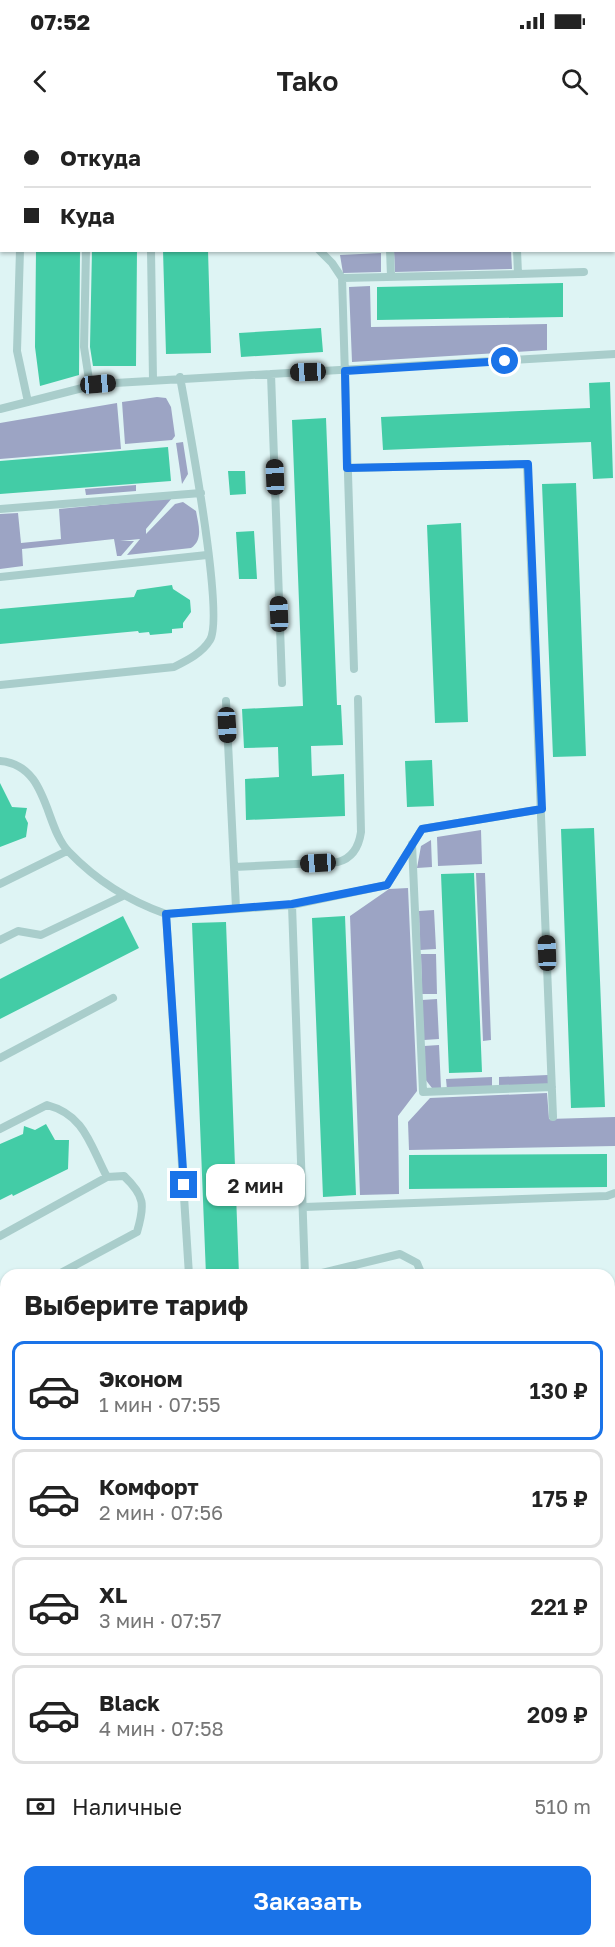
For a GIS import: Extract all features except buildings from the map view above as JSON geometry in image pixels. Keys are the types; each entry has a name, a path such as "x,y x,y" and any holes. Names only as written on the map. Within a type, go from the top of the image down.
{"lane":[{"path":"20,252 17,351 28,402"},
{"path":"86,252 84,347 90,386"},
{"path":"151,252 153,380"},
{"path":"321,252 342,278 354,669"},
{"path":"390,252 391,276"},
{"path":"517,252 518,274"},
{"path":"342,278 584,272"},
{"path":"0,409 90,386 180,377 345,371 615,354"},
{"path":"271,374 282,682"},
{"path":"0,685 174,667 193,658 211,639 214,613 201,493 180,377"},
{"path":"347,468 528,464 554,1117"},
{"path":"0,508 201,493"},
{"path":"0,578 207,555"},
{"path":"234,867 338,862 349,857 356,849 361,832 358,699"},
{"path":"226,701 236,908"},
{"path":"0,761 21,767 35,781 67,851 123,897 166,914 292,904 387,885 422,829 542,809"},
{"path":"412,844 423,1092 552,1087"},
{"path":"0,884 67,851"},
{"path":"0,940 18,931 41,935 123,897"},
{"path":"292,904 305,1269"},
{"path":"166,914 189,1269"},
{"path":"0,1058 113,998"},
{"path":"0,1129 47,1105 64,1110 79,1122 107,1177"},
{"path":"0,1236 107,1177 124,1176 135,1187 144,1207 137,1232 68,1269"},
{"path":"304,1207 607,1196 615,1193"},
{"path":"339,1269 400,1254 417,1263 420,1269"}],"shaded area":[{"path":"394,252 511,252 512,269 395,272"},
{"path":"381,253 381,272 343,273 340,255"},
{"path":"370,286 371,327 547,324 547,350 352,362 349,287"},
{"path":"157,397 166,398 171,407 175,436 172,440 125,444 122,402"},
{"path":"117,403 121,449 0,459 0,423"},
{"path":"183,442 188,474 182,484 176,443"},
{"path":"136,485 136,491 86,495 85,489"},
{"path":"172,498 146,529 146,534 175,504 183,502 196,511 198,521 198,540 191,548 127,555 140,539 120,541 134,541 121,556 117,556 114,539 22,549 23,566 0,569 0,514 18,513 21,543 61,539 59,509"},
{"path":"481,830 482,864 438,866 437,837"},
{"path":"431,840 432,867 417,868 421,846"},
{"path":"476,873 485,873 491,1040 483,1041"},
{"path":"408,888 417,1091 398,1116 399,1194 360,1195 350,916 389,889"},
{"path":"434,910 436,949 420,950 419,911"},
{"path":"421,954 436,954 437,994 422,994"},
{"path":"437,999 439,1039 424,1040 422,1000"},
{"path":"439,1045 441,1088 432,1088 425,1079 424,1046"},
{"path":"548,1075 549,1085 499,1087 499,1077"},
{"path":"492,1077 492,1088 447,1090 446,1079"},
{"path":"547,1093 549,1119 615,1117 615,1146 409,1150 408,1122 430,1098"}],"route":[{"path":"184,1185 166,914 292,904 352,894 387,885 422,829 542,809 528,464 347,468 345,371 505,361"}]}
